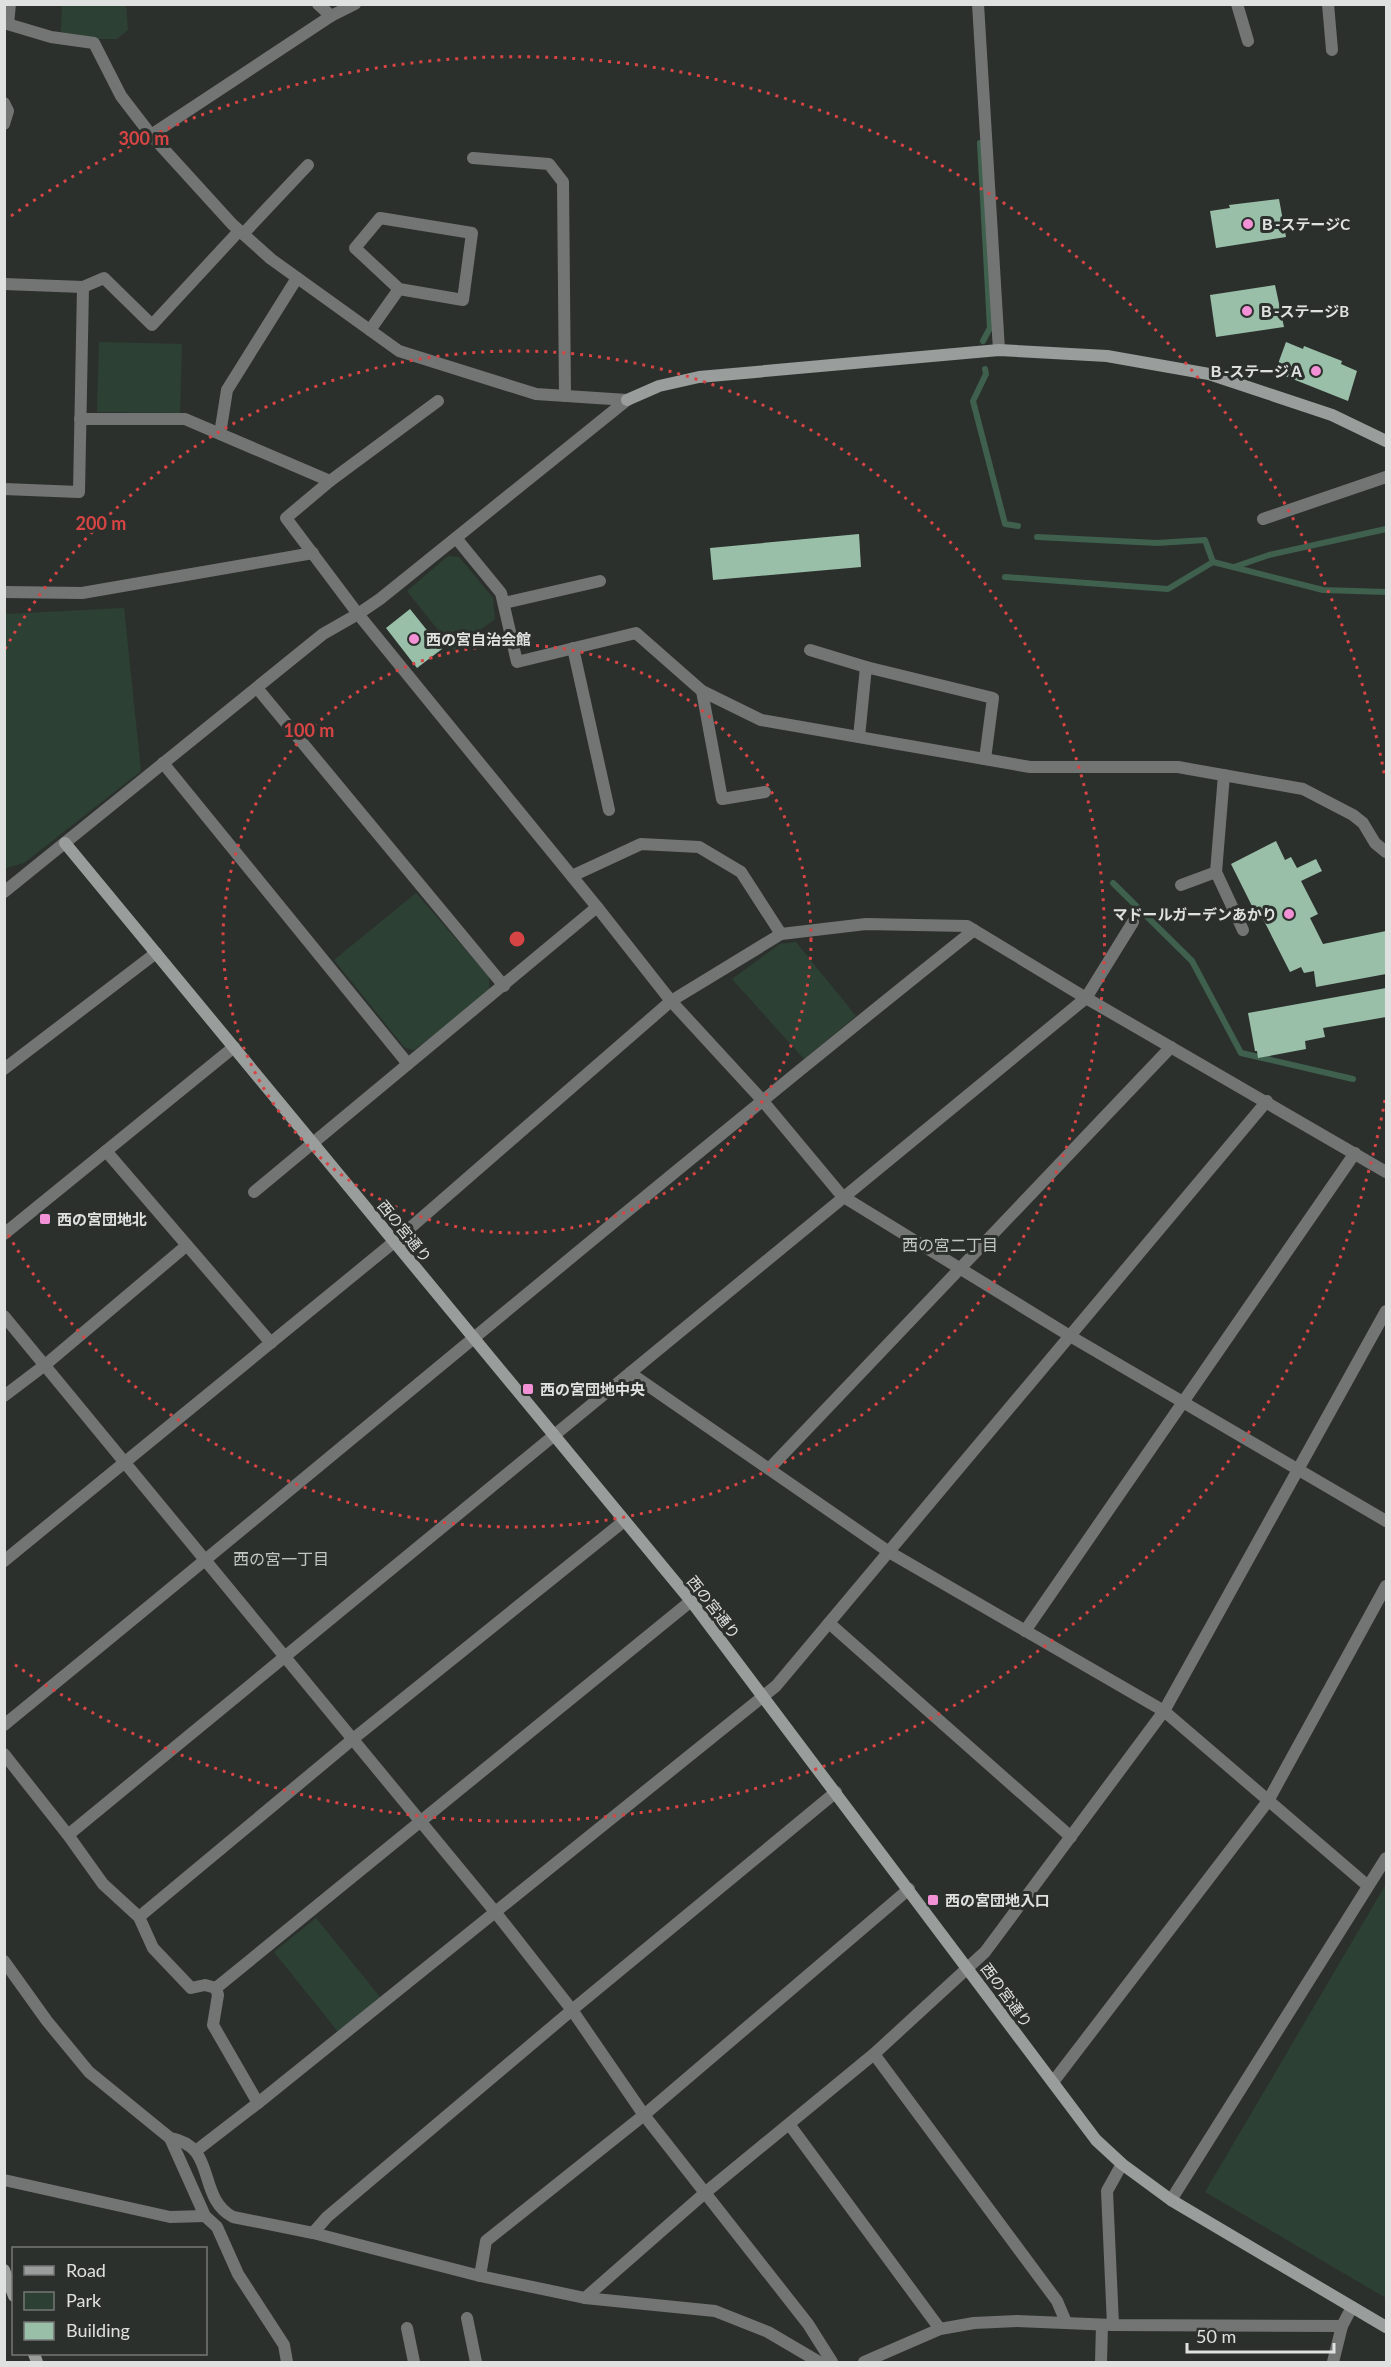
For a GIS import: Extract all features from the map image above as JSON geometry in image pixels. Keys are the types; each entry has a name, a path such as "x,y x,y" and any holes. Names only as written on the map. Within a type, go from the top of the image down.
{"street":[{"path":"10,4 6,23 51,37 94,43 121,96 152,135 241,232 270,259 399,351 536,394 627,400"},
{"path":"318,4 331,16"},
{"path":"152,135 331,16 355,4"},
{"path":"978,4 999,350"},
{"path":"1237,4 1248,41"},
{"path":"1328,4 1332,50"},
{"path":"4,103 8,111 4,124"},
{"path":"473,158 549,164 563,182 565,396"},
{"path":"4,284 83,287 104,279 152,325 308,165"},
{"path":"380,218 472,233 463,300 399,289 354,248 380,218"},
{"path":"220,434 227,390 297,278"},
{"path":"4,489 79,492 83,287"},
{"path":"370,330 399,289"},
{"path":"4,892 323,634 358,614 627,400 659,386 699,377 999,350 1107,356 1209,374 1332,415 1386,441"},
{"path":"438,401 330,481 286,518 358,614 671,1001 762,1100 843,1196 1070,1336 1386,1521"},
{"path":"80,418 185,419 330,481"},
{"path":"1263,519 1386,477"},
{"path":"456,538 501,593 517,662 636,633 702,691 761,720 1030,767 1178,767 1303,789 1353,815 1363,823 1375,843 1386,852"},
{"path":"4,592 82,593 313,553"},
{"path":"504,603 600,581"},
{"path":"573,648 609,810"},
{"path":"810,650 866,667 993,698 986,759"},
{"path":"859,737 866,667"},
{"path":"256,688 504,986"},
{"path":"702,691 722,799 765,792"},
{"path":"163,763 408,1064"},
{"path":"1224,775 1216,872 1243,930"},
{"name":"西の宮通り","path":"65,843 691,1601 1096,2140 1122,2164 1171,2200 1386,2327"},
{"path":"572,876 641,844 699,847 741,872 781,934"},
{"path":"1181,885 1216,872"},
{"path":"254,1192 597,907"},
{"path":"68,1834 1086,998 1133,922"},
{"path":"4,1561 394,1242 671,1001 781,934 866,924 966,926 1386,1172"},
{"path":"4,1725 762,1100 974,930"},
{"path":"4,1069 156,953"},
{"path":"4,1233 234,1047"},
{"path":"769,1469 1171,1047"},
{"path":"197,2150 496,1913 776,1686 1267,1101"},
{"path":"106,1151 271,1342"},
{"path":"1025,1631 1355,1154"},
{"path":"4,1396 45,1365 186,1246"},
{"path":"585,2298 706,2192 874,2054 986,1952 1164,1711 1386,1311"},
{"path":"4,1316 496,1913 572,2010 644,2115 808,2324 832,2362"},
{"path":"630,1373 889,1552 1164,1711 1368,1886"},
{"path":"139,1917 353,1738 624,1521"},
{"path":"1053,2082 1268,1801 1386,1586"},
{"path":"216,1988 691,1601"},
{"path":"829,1623 1071,1838"},
{"path":"4,1754 68,1834 103,1884 139,1917 153,1948 191,1988 206,1985 216,1988"},
{"path":"313,2233 327,2217 572,2010 836,1792"},
{"path":"1171,2200 1386,1858"},
{"path":"480,2276 486,2241 644,2115 909,1889"},
{"path":"4,1961 47,2021 89,2072 170,2138 205,2216 217,2227 238,2274 284,2344 286,2362"},
{"path":"216,1988 218,1995 213,2025 258,2103"},
{"path":"874,2054 1057,2301 1066,2322"},
{"path":"789,2124 940,2329"},
{"path":"170,2138 180,2139 197,2150 216,2203 233,2217 313,2233 480,2276 585,2298 715,2311 768,2332 819,2362"},
{"path":"1101,2362 1108,2325 1107,2191 1122,2164"},
{"path":"4,2180 170,2217 205,2216"},
{"path":"4,2270 12,2290"},
{"path":"1333,2362 1342,2326 1352,2307"},
{"path":"467,2318 476,2362"},
{"path":"864,2362 940,2329 974,2323 1342,2326"},
{"path":"407,2328 414,2362"}],"green space":[{"path":"62,5 126,5 128,30 117,39 97,39 61,33"},
{"path":"99,342 182,344 180,413 97,412"},
{"path":"448,556 459,557 493,598 495,619 454,650 407,591"},
{"path":"124,608 141,771 24,863 6,868 5,614"},
{"path":"416,893 489,977 489,992 414,1050 405,1048 334,960"},
{"path":"796,942 856,1016 804,1059 732,979 780,944"},
{"path":"1386,1884 1386,2298 1205,2192"},
{"path":"316,1918 380,1997 339,2033 274,1952"}],"building":[{"name":"Ｂ‐ステージC","path":"1279,199 1286,237 1216,248 1210,211 1230,208 1229,205"},
{"name":"Ｂ‐ステージB","path":"1275,285 1284,327 1216,337 1210,295"},
{"name":"Ｂ‐ステージＡ","path":"1286,342 1303,349 1304,346 1342,361 1341,364 1357,371 1348,401 1275,372"},
{"path":"859,534 861,567 713,580 710,548"},
{"name":"西の宮自治会館","path":"410,609 442,649 417,668 386,628"},
{"name":"マドールガーデンあかり","path":"1276,841 1285,860 1291,857 1297,868 1316,859 1322,871 1301,881 1318,914 1310,918 1323,944 1386,931 1386,974 1316,987 1314,971 1304,973 1301,967 1290,972 1260,913 1256,914 1231,864"},
{"path":"1386,988 1386,1017 1323,1028 1325,1037 1305,1041 1306,1049 1258,1058 1248,1013"}],"waterway":[{"path":"980,143 990,328 983,341"},
{"path":"985,369 986,374 973,401 1005,524 1018,526"},
{"path":"1234,567 1269,555 1386,529"},
{"path":"1037,537 1157,543 1205,540 1213,562"},
{"path":"1005,577 1168,589 1213,562 1323,590 1386,592"},
{"path":"1113,883 1192,961 1241,1053 1353,1079"}],"place":[{"name":"Ｂ‐ステージC","path":"1248,224"},
{"name":"Ｂ‐ステージB","path":"1247,311"},
{"name":"Ｂ‐ステージＡ","path":"1316,371"},
{"name":"西の宮自治会館","path":"414,639"},
{"name":"マドールガーデンあかり","path":"1289,914"},
{"name":"西の宮団地北","path":"45,1219"},
{"name":"西の宮団地中央","path":"528,1389"},
{"name":"西の宮団地入口","path":"933,1900"}],"district":[{"name":"西の宮二丁目","path":"950,1244"},
{"name":"西の宮一丁目","path":"281,1558"}]}
